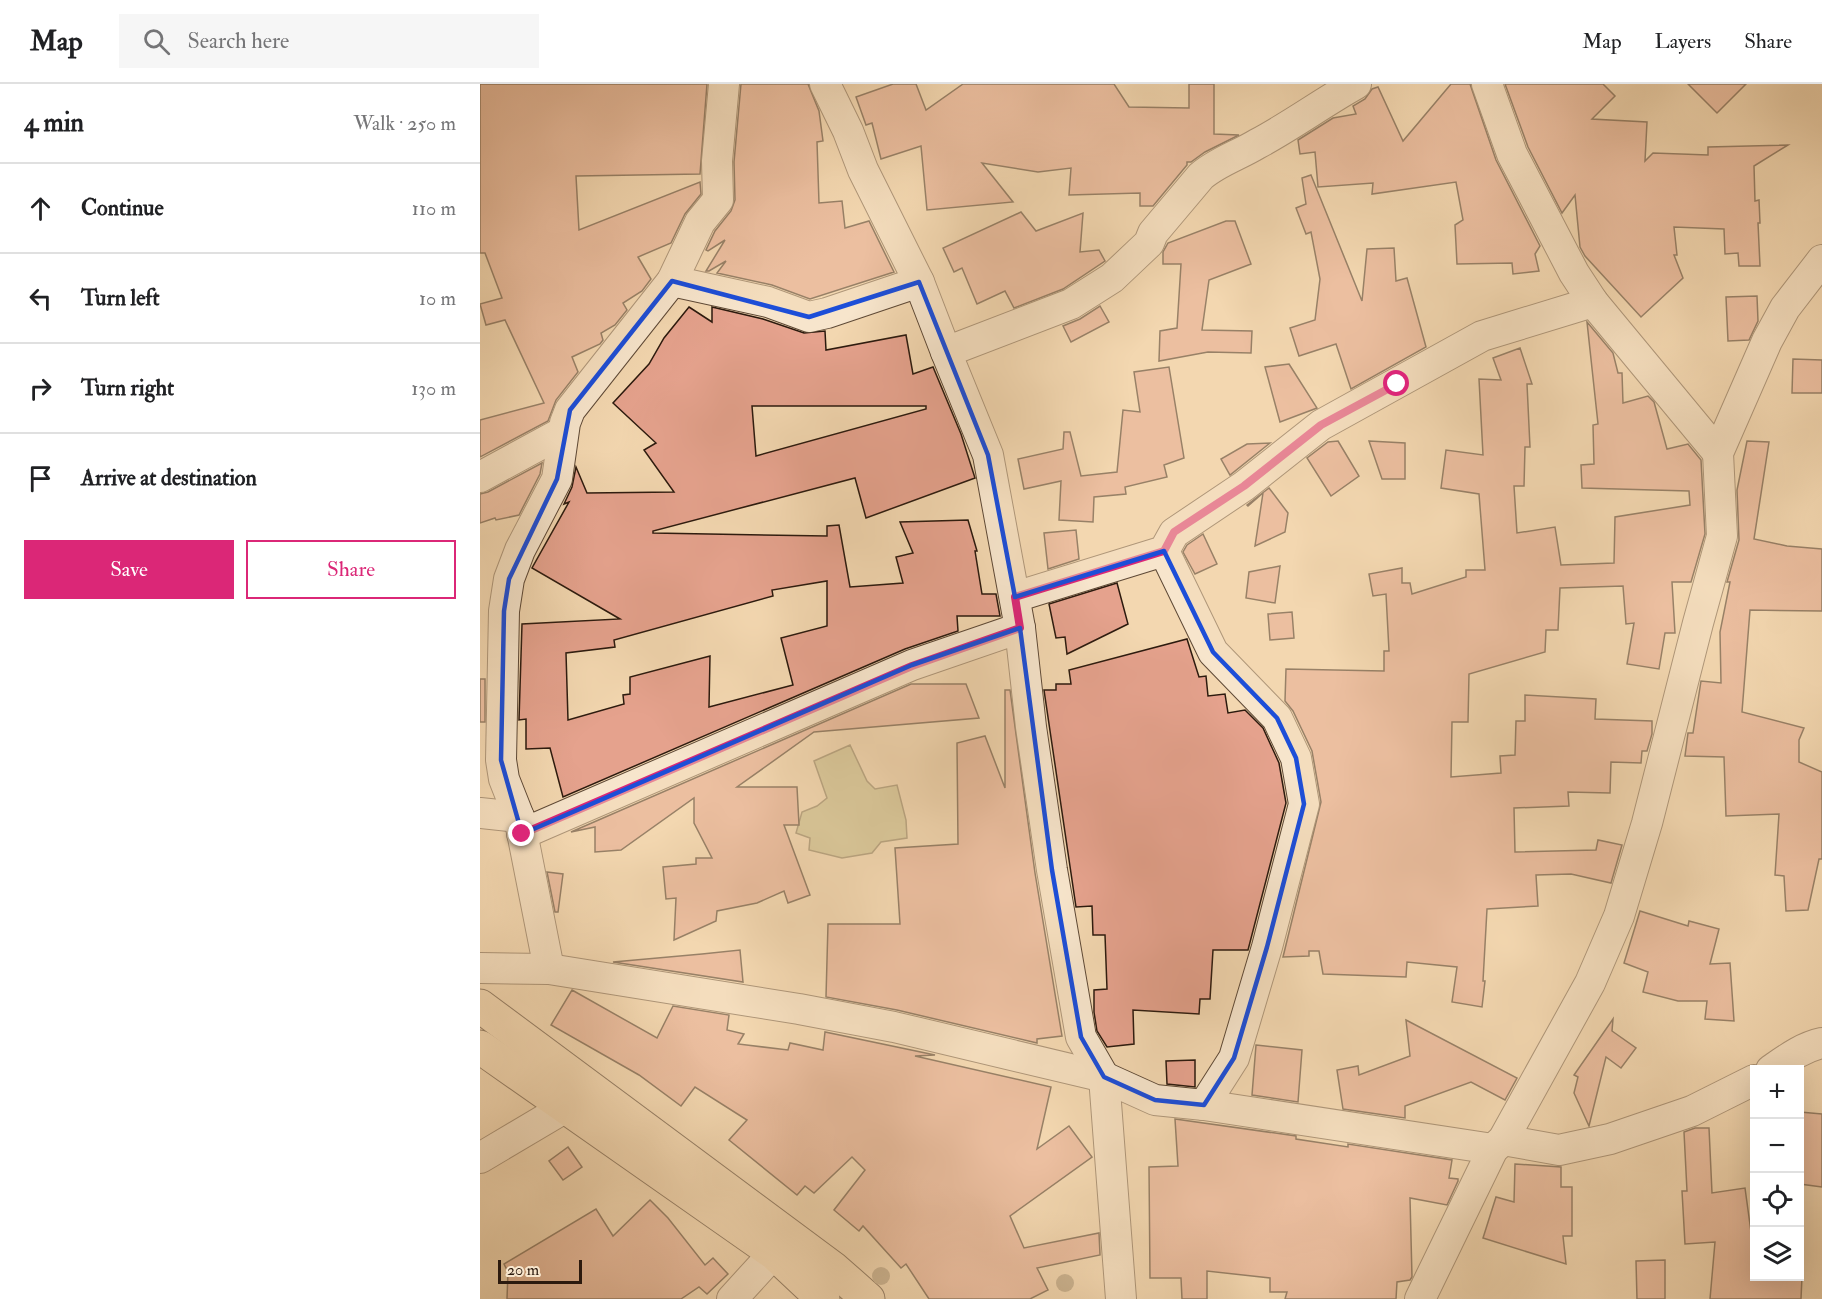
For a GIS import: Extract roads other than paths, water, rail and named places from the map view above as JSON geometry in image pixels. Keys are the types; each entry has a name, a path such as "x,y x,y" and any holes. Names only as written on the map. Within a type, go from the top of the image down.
{"main road":[{"path":"480,1006 825,1262 868,1299"},
{"path":"480,1047 774,1253 823,1299"}],"street":[{"path":"549,969 520,826 504,779 501,760 504,611 509,579 520,550 557,479 563,432 570,410 672,281 700,222 718,200 717,161 724,84"},
{"path":"825,84 919,282 988,455 1020,628 1050,859 1081,1037 1104,1077 1121,1299"},
{"path":"946,352 1071,304 1112,278 1149,243 1153,233 1209,169 1257,144 1356,84"},
{"path":"1487,84 1512,154 1574,273 1593,302 1718,453"},
{"path":"1420,1299 1498,1145 1590,983 1618,916 1647,823 1722,536 1718,453 1767,341 1785,308 1822,260"},
{"path":"672,281 759,300 809,316 827,313 919,282"},
{"path":"1015,597 1164,551 1174,532 1244,486 1321,425 1482,336 1593,302"},
{"path":"480,477 563,432"},
{"path":"1164,551 1213,651 1277,718 1296,758 1304,804 1267,947 1234,1058 1204,1105"},
{"path":"480,813 520,826 912,666 1020,628"},
{"path":"480,968 549,969 894,1027 1104,1077 1155,1100 1498,1145 1559,1150 1610,1138 1692,1111 1750,1082"},
{"path":"1778,1065 1812,1045 1822,1043"},
{"path":"480,1158 566,1107"},
{"path":"732,1299 774,1253"}]}
